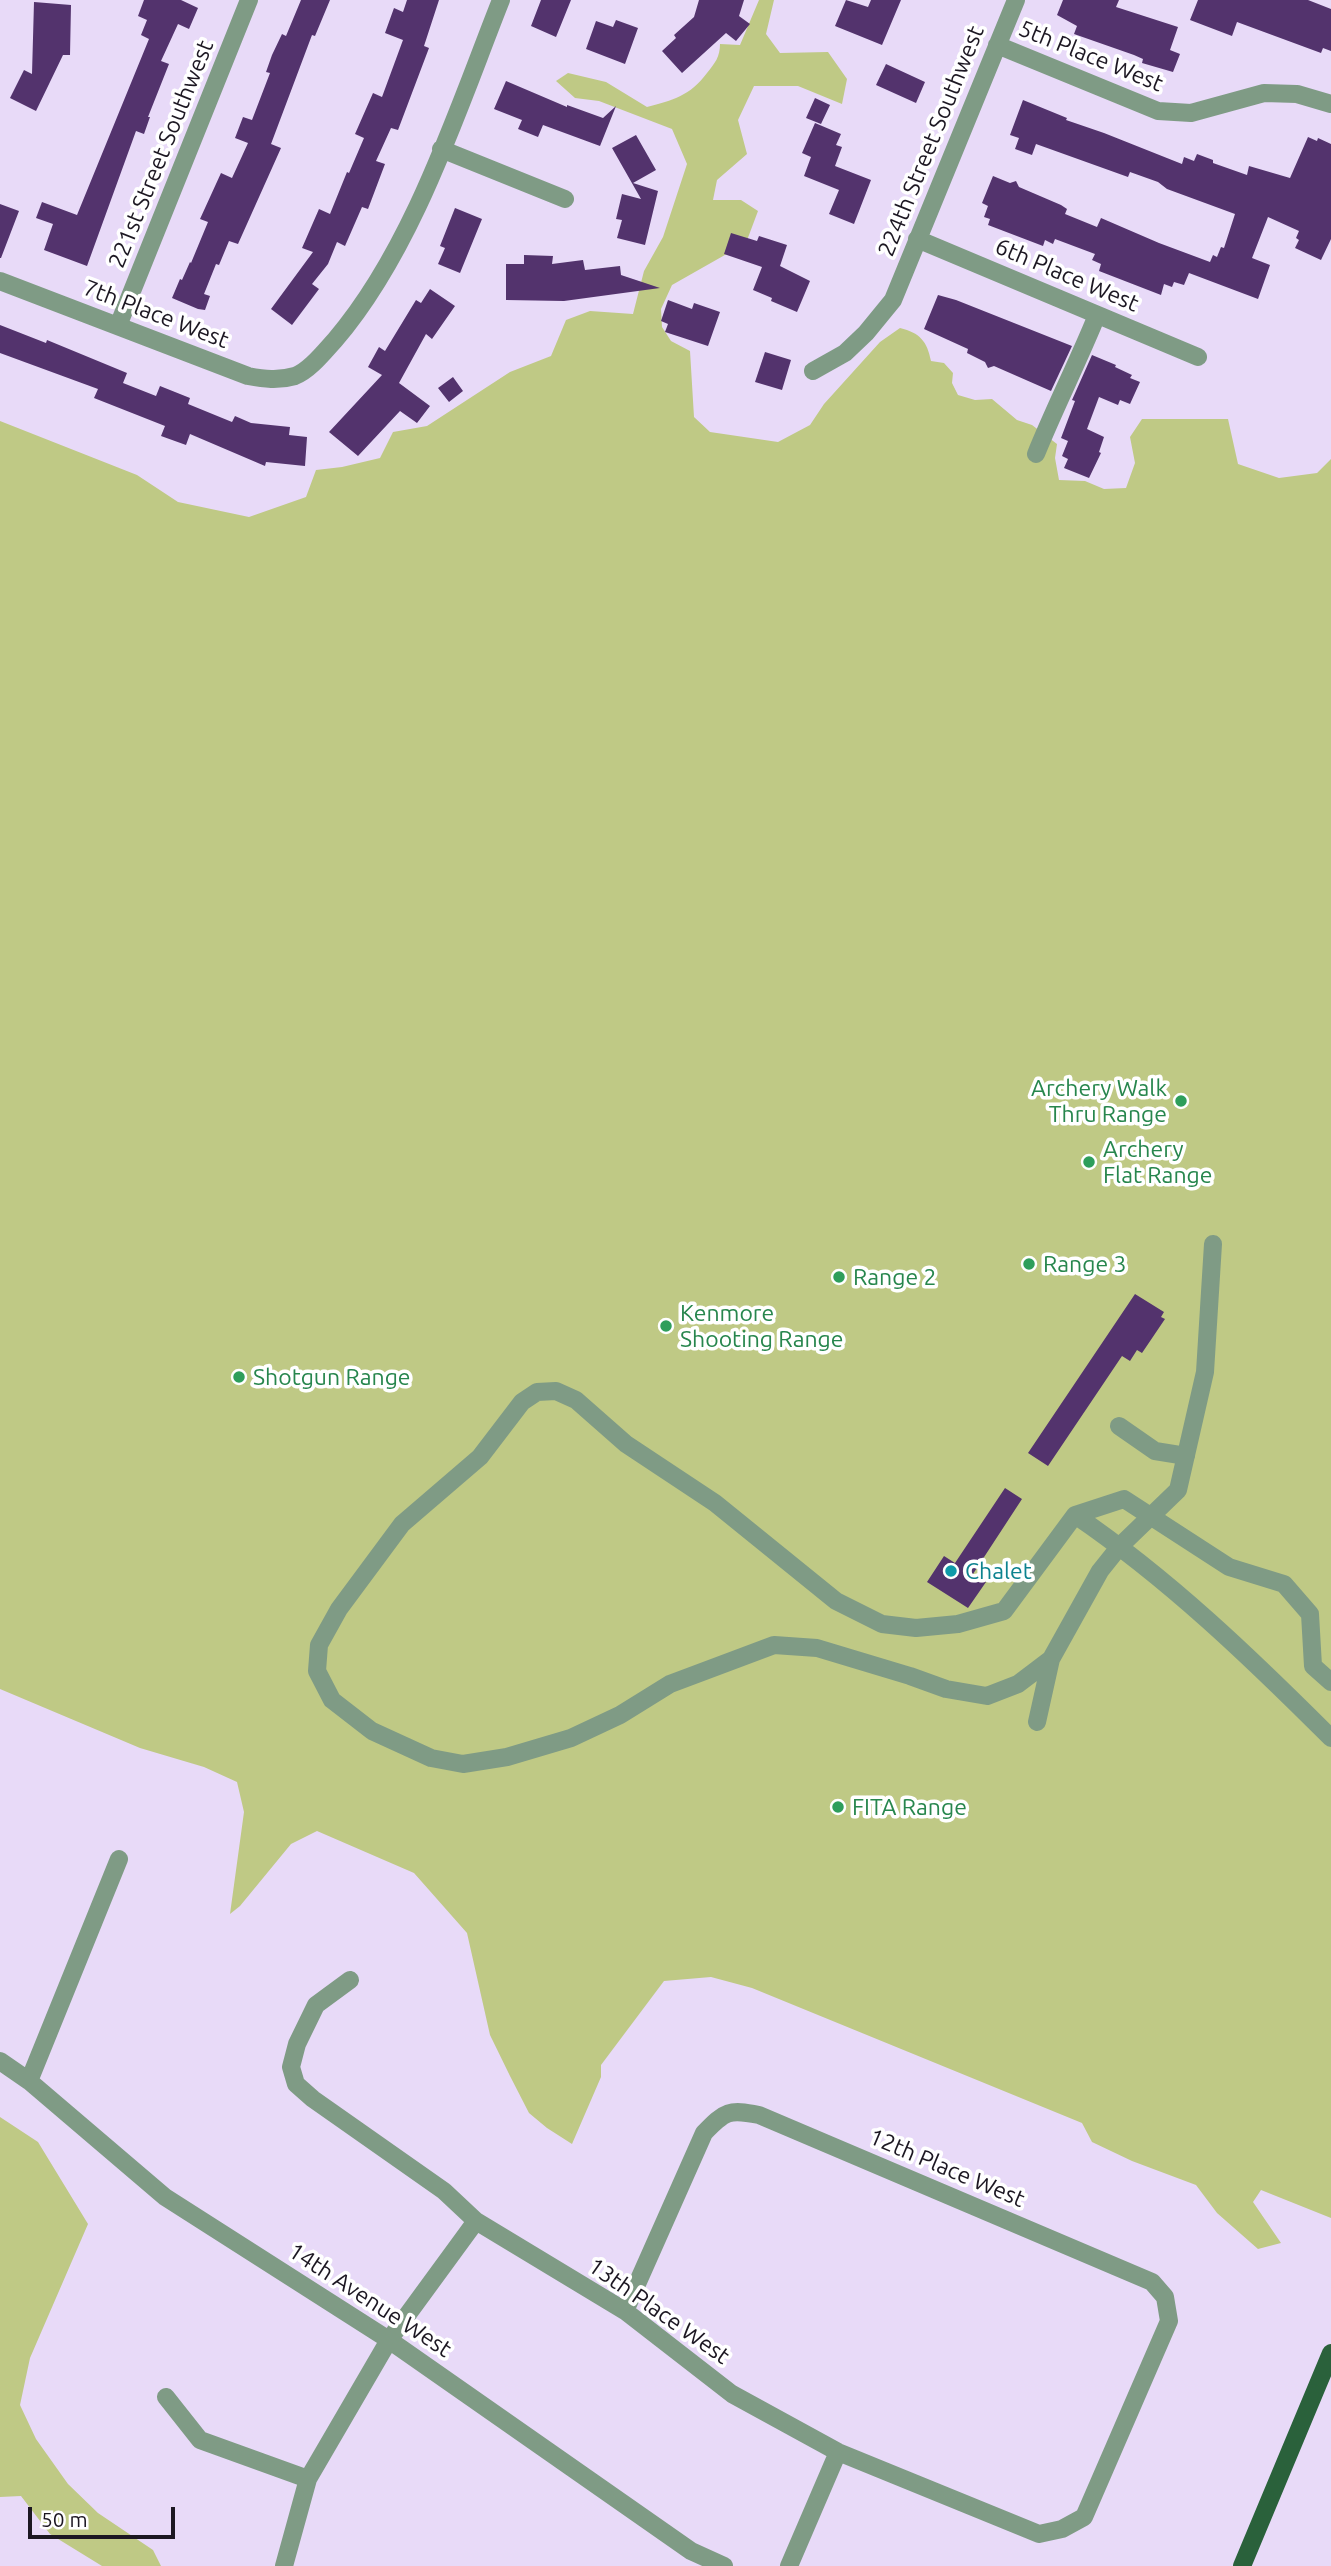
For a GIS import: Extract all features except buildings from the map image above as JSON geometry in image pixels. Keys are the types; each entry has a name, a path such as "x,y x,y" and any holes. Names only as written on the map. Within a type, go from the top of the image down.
{"main road":[{"path":"1242,2566 1331,2353"}],"street":[{"name":"221st Street Southwest","path":"118,326 249,0"},
{"path":"501,0 441,149 565,199"},
{"name":"224th Street Southwest","path":"813,371 845,353 866,333 892,300 1016,0"},
{"name":"5th Place West","path":"997,45 1157,111 1191,113 1264,93 1297,94 1331,104"},
{"name":"7th Place West","path":"0,281 248,376 271,380 297,375 322,356 360,309 396,251 441,149"},
{"name":"6th Place West","path":"917,239 1199,357"},
{"path":"1036,454 1059,396 1069,383 1097,315"},
{"path":"1037,1722 1051,1659 1100,1571 1120,1546 1178,1490 1205,1372 1213,1244"},
{"path":"1051,1659 1018,1684 987,1696 946,1689 817,1648 774,1645 670,1684 620,1715 571,1738 507,1757 463,1764 431,1758 372,1731 331,1700 317,1671 319,1644 339,1609 402,1524 480,1457 522,1402 537,1392 556,1391 576,1400 626,1444 715,1503 836,1601 882,1624 915,1628 958,1624 1004,1611 1075,1515 1124,1499 1229,1567 1284,1584 1310,1614 1313,1665 1331,1682"},
{"path":"1119,1426 1155,1451 1186,1456"},
{"path":"1075,1515 1140,1561 1331,1738"},
{"path":"29,2081 119,1859"},
{"name":"13th Place West","path":"349,1980 316,2005 297,2044 291,2067 296,2084 313,2099 444,2191 476,2221 625,2311 732,2394 838,2452 1039,2534"},
{"name":"14th Avenue West","path":"0,2061 29,2081 165,2197 389,2340 691,2551 724,2566"},
{"name":"12th Place West","path":"625,2311 704,2133 721,2115 740,2111 759,2115 1152,2282 1165,2297 1169,2321 1084,2517 1062,2529 1039,2534"},
{"path":"284,2566 308,2479 389,2340 476,2221"},
{"path":"166,2397 200,2440 308,2479"},
{"path":"789,2566 838,2452"}],"green space":[{"name":"Kenmore Shooting Range","path":"759,0 774,0 766,34 780,53 828,52 847,79 842,104 798,86 754,86 738,120 747,154 717,180 713,200 741,200 758,211 746,243 672,285 661,309 662,327 671,341 690,351 694,417 710,432 778,442 810,425 824,404 880,342 900,328 918,335 925,343 931,361 944,363 953,373 952,383 958,395 975,400 992,399 1017,420 1032,425 1057,444 1055,458 1059,480 1085,481 1104,489 1126,488 1135,463 1130,437 1142,419 1228,419 1238,464 1279,478 1317,473 1331,459 1331,2218 1261,2190 1253,2202 1281,2243 1258,2249 1217,2213 1196,2185 1132,2161 1092,2142 1082,2123 752,1988 711,1977 664,1981 601,2065 601,2077 572,2144 529,2113 490,2035 467,1933 414,1873 317,1831 291,1844 240,1906 230,1914 244,1812 237,1782 204,1767 140,1748 0,1689 0,421 137,475 178,502 249,517 306,497 316,470 380,458 393,432 427,426 510,372 551,356 566,320 590,311 633,314 644,271 663,237 687,164 672,129 599,101 575,98 556,81 568,73 606,82 647,107 673,99 701,81 716,60 720,44 740,45"},
{"path":"0,2117 38,2142 88,2224 30,2358 20,2405 36,2439 68,2484 98,2513 153,2550 161,2566 102,2566 50,2534 21,2496 0,2497"}],"place":[{"name":"Archery Walk Thru Range","path":"1181,1101"},
{"name":"Archery Flat Range","path":"1089,1162"},
{"name":"Range 3","path":"1029,1264"},
{"name":"Range 2","path":"839,1277"},
{"name":"Kenmore Shooting Range","path":"666,1326"},
{"name":"Shotgun Range","path":"239,1377"},
{"name":"Chalet","path":"951,1571"},
{"name":"FITA Range","path":"838,1807"}]}
